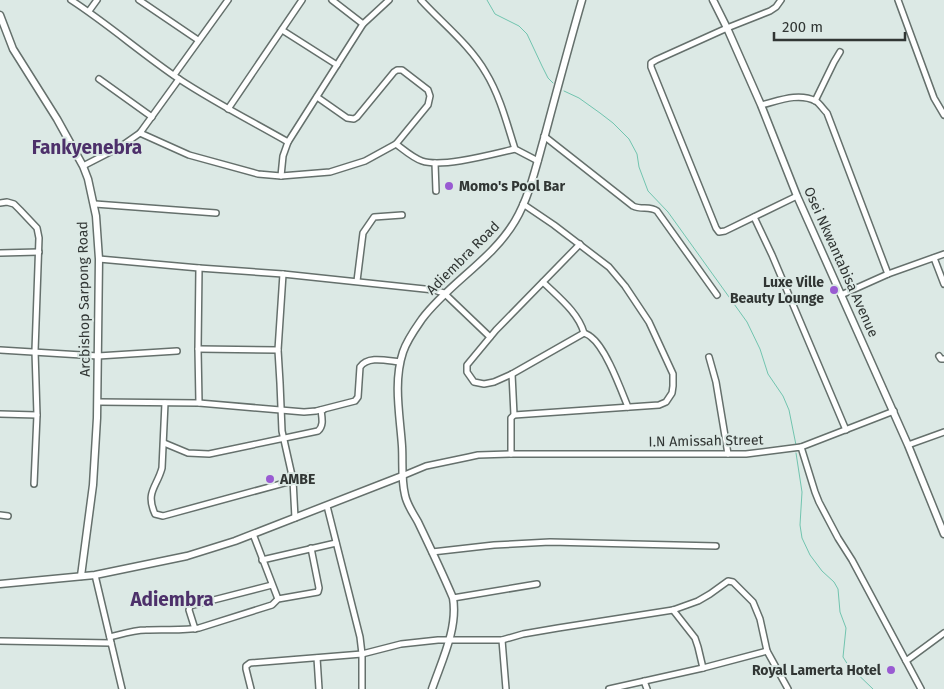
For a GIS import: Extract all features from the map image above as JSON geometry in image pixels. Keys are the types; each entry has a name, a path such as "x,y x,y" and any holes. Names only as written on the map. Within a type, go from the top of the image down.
{"street":[{"path":"71,0 176,77 288,142"},
{"path":"89,12 97,0"},
{"path":"139,0 198,40"},
{"path":"83,166 120,147 140,133 152,117 198,40 228,0"},
{"path":"228,108 302,0"},
{"path":"332,0 363,24"},
{"path":"281,176 283,156 288,142 363,24 389,0"},
{"path":"421,0 446,24 486,73 496,92 516,149"},
{"name":"Adiembra Road","path":"453,598 405,496 402,476 398,380 400,362 404,350 422,319 444,293 496,247 508,232 524,204 538,161 582,0"},
{"name":"Osei Nkwantabisa Avenue","path":"713,0 727,28 841,295 894,411 943,527 944,534"},
{"path":"781,0 770,11 656,60 652,63 651,67 719,232 725,232 798,196"},
{"path":"898,0 934,98 944,115"},
{"name":"Arcbishop Sarpong Road","path":"0,15 13,48 58,119 83,166 88,179 96,216 100,259 98,402 93,485 81,576"},
{"path":"282,30 337,65"},
{"path":"815,101 840,52"},
{"path":"140,133 194,156 258,174 281,176 330,172 365,161 396,144 428,105 430,96 428,90 402,70 394,72 354,119 347,118 317,96"},
{"path":"99,79 152,117"},
{"path":"760,106 791,98 815,101 821,105 826,113 888,274"},
{"path":"544,136 633,206 639,209 653,208 658,211 717,295"},
{"path":"396,144 423,162 447,163 516,149 538,161"},
{"path":"434,163 436,191"},
{"path":"0,203 14,204 35,225 39,238 36,351 37,414 34,484"},
{"path":"94,204 216,213"},
{"path":"514,415 659,404 666,402 672,393 673,386 673,374 648,322 625,286 609,267 524,204"},
{"path":"357,281 364,230 374,217 402,215"},
{"path":"754,217 846,430"},
{"path":"580,244 490,337 468,364 467,372 474,382 480,384 494,382 512,374 584,333"},
{"path":"0,253 39,252"},
{"path":"841,295 888,274 944,254"},
{"path":"934,258 944,284"},
{"path":"100,259 283,274 434,290 444,293 490,337"},
{"path":"199,268 199,403"},
{"path":"283,274 278,350 281,410 284,438 293,480 295,518"},
{"path":"543,282 565,303 581,324 584,333 592,337 599,345 612,368 628,407"},
{"path":"198,349 278,350"},
{"path":"0,350 98,356 177,351"},
{"path":"709,357 716,382 728,454"},
{"path":"98,402 199,403 310,412 339,404 352,403 357,399 360,367 367,360 400,362"},
{"path":"510,454 511,418 514,415 512,374"},
{"path":"165,403 164,443 160,474 151,494 154,512 158,515 163,516 310,476"},
{"path":"164,443 188,453 209,454 315,432 320,430 322,424 321,410 326,408"},
{"name":"I.N Amissah Street","path":"402,476 426,466 478,455 746,454 801,447 894,411"},
{"path":"0,414 37,414"},
{"path":"908,444 944,432"},
{"path":"801,447 814,492 921,689"},
{"path":"0,584 95,575 187,556 253,534 402,476"},
{"path":"327,506 360,638 362,689"},
{"path":"0,515 8,516"},
{"path":"253,534 278,599"},
{"path":"432,552 494,545 550,542 716,546"},
{"path":"262,560 336,543"},
{"path":"0,641 111,640 136,631 195,629 272,605 278,599 318,592 319,588 311,548"},
{"path":"95,575 122,689"},
{"path":"251,689 246,669 246,666 250,663 362,654 401,644 438,640 502,640 523,634 674,610 698,601 728,581 731,581 753,602 760,619 767,651 788,689"},
{"path":"432,689 449,641 454,609 453,598 537,584"},
{"path":"195,629 189,610 190,606 272,585"},
{"path":"674,610 695,638 703,668"},
{"path":"906,661 944,633"},
{"path":"502,640 506,689"},
{"path":"609,689 703,668 767,651"},
{"path":"317,658 319,689"},
{"path":"644,681 647,689"}],"waterway":[{"path":"487,0 495,14 519,26 527,34 548,78 553,83"},
{"path":"564,91 579,98 600,113 629,139 637,154 639,167 648,191 668,212 747,322 760,349 768,374 783,396 789,410 796,445"},
{"path":"796,453 802,492 800,525 802,538 810,555 838,589 840,612 846,628 843,657 848,665 873,689"}],"place":[{"name":"Momo's Pool Bar","path":"449,186"},
{"name":"Luxe Ville Beauty Lounge","path":"834,290"},
{"name":"AMBE","path":"270,479"},
{"name":"Royal Lamerta Hotel","path":"891,670"}],"district":[{"name":"Fankyenebra","path":"87,147"},
{"name":"Adiembra","path":"172,599"}]}
